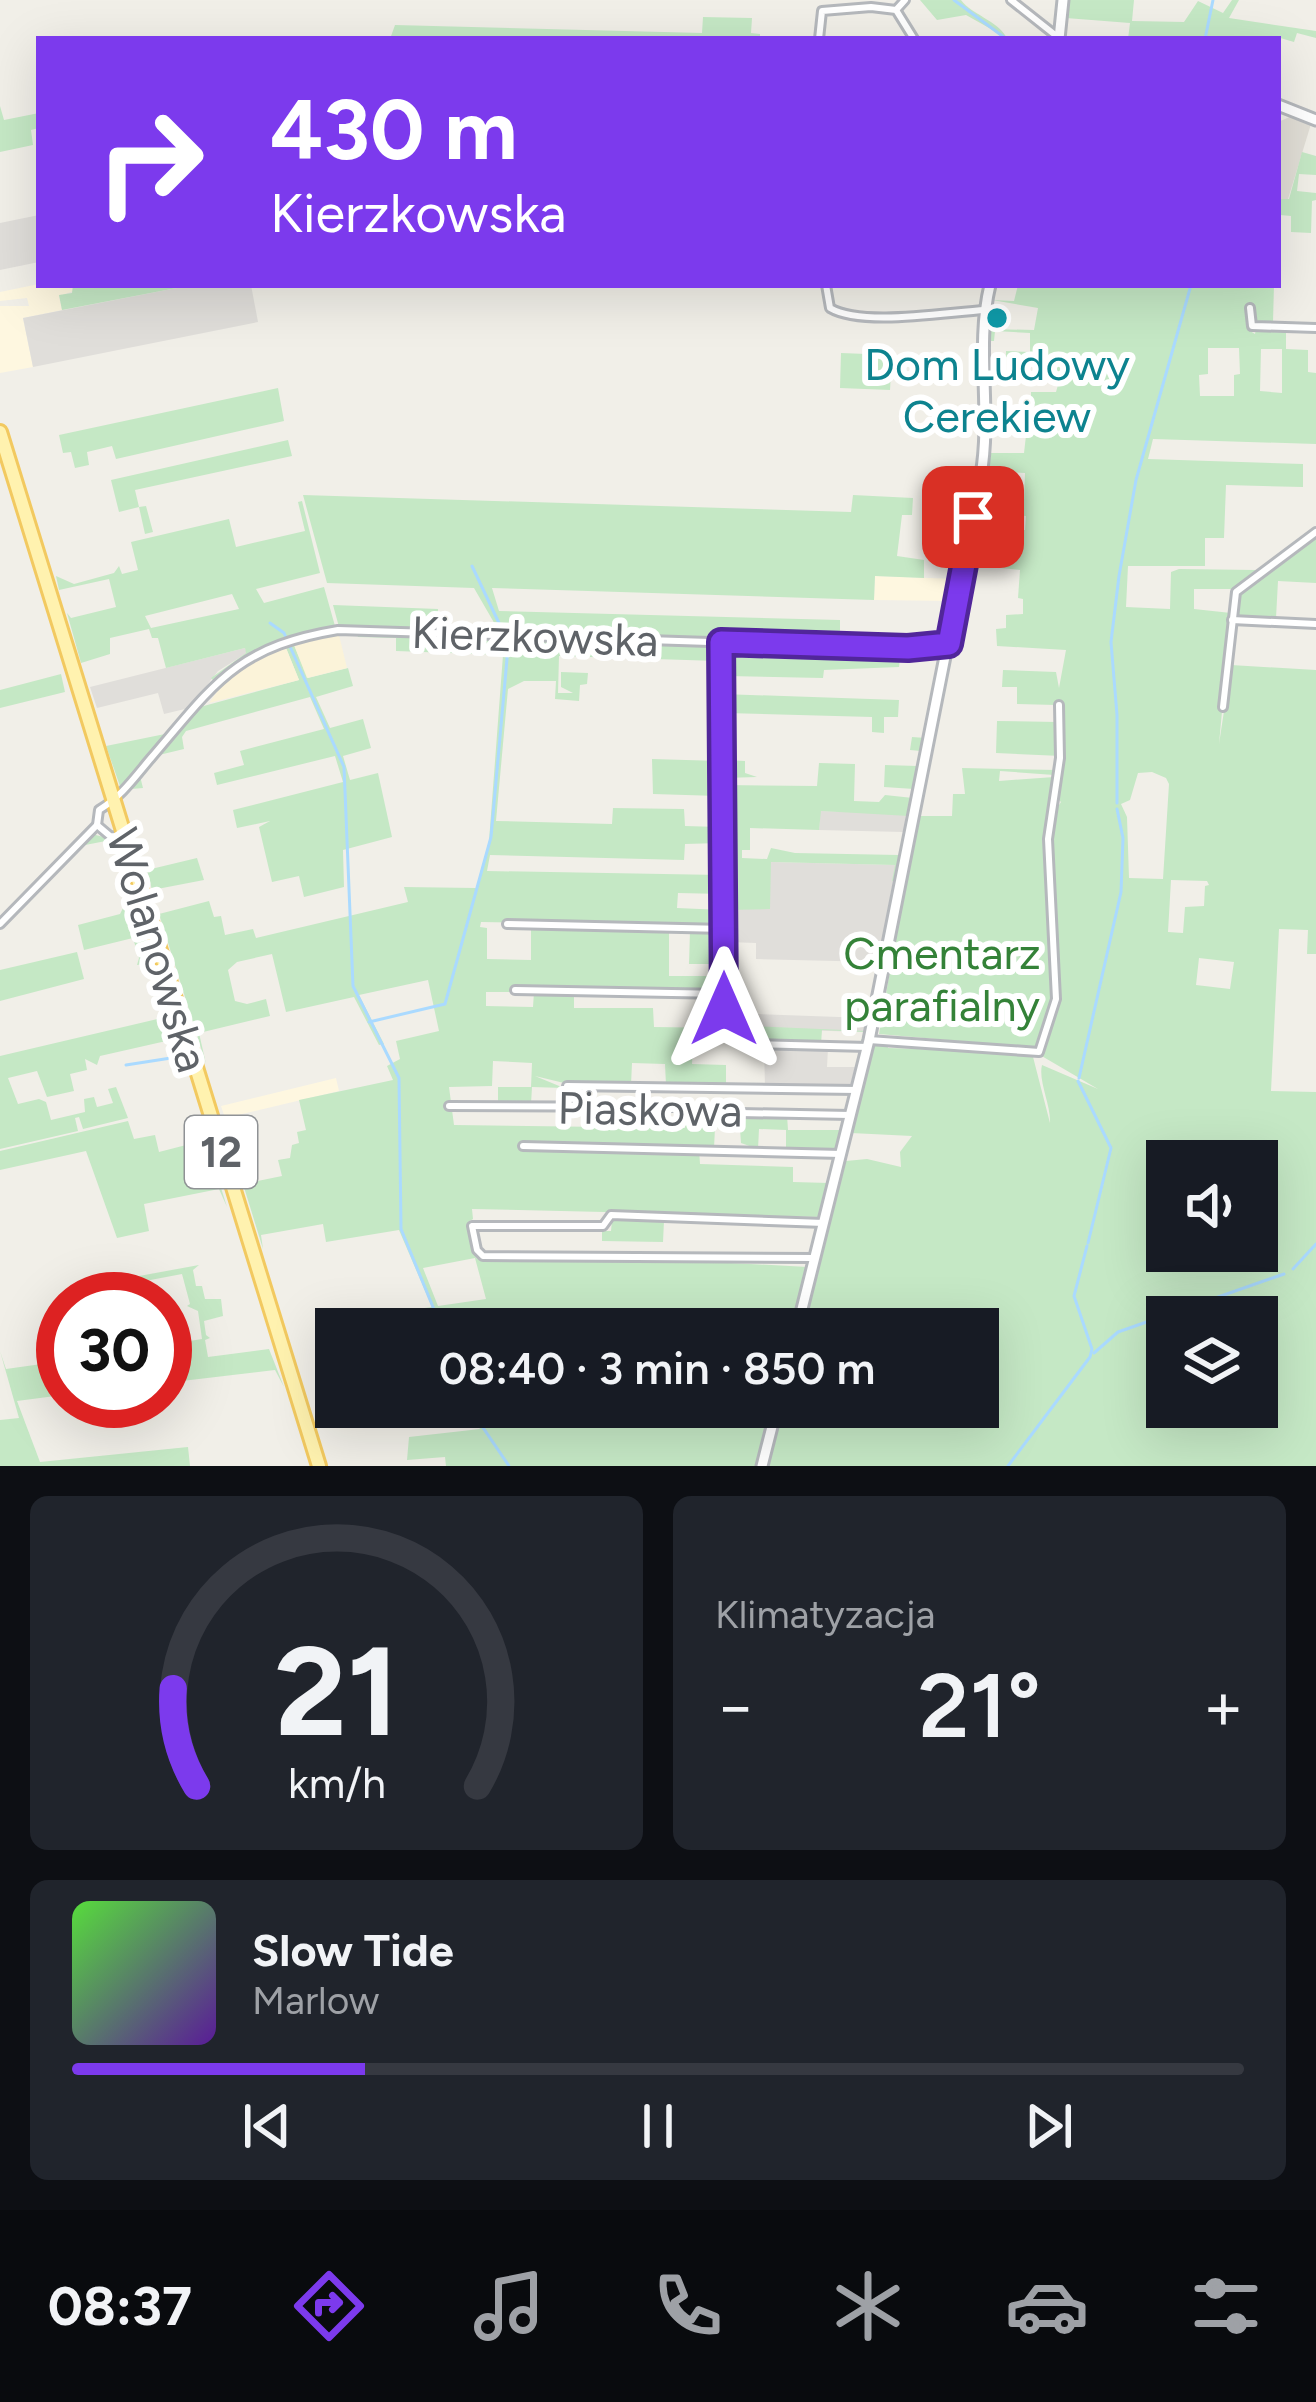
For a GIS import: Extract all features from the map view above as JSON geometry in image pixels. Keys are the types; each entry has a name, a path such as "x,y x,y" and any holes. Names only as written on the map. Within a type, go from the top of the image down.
{"main road":[{"name":"Wolanowska","path":"0,432 319,1466"}],"street":[{"path":"896,10 905,0"},
{"path":"1011,0 1056,36"},
{"path":"1059,36 1063,0"},
{"path":"819,36 822,11 896,10"},
{"path":"896,10 912,36"},
{"path":"1281,105 1316,120"},
{"path":"827,288 830,308 848,315 921,316 985,310"},
{"path":"802,1308 868,1043 983,461 989,288"},
{"path":"1250,308 1252,326 1316,328"},
{"path":"1223,706 1236,592 1316,532"},
{"path":"1232,620 1316,624"},
{"name":"Kierzkowska","path":"0,924 97,825 97,812 112,802 233,669 284,640 338,630 908,648 949,644"},
{"path":"721,642 724,1023"},
{"path":"748,1044 868,1043 1039,1052 1056,999 1048,839 1060,758 1059,705"},
{"path":"97,825 110,836 123,837"},
{"path":"507,924 724,929"},
{"path":"515,990 724,994"},
{"path":"567,1085 856,1090"},
{"name":"Piaskowa","path":"449,1106 850,1115"},
{"path":"523,1146 841,1154"},
{"path":"815,1258 483,1256 472,1226 603,1226 611,1215 824,1223"},
{"path":"762,1466 772,1428"}],"shaded area":[{"path":"1292,116 1311,124 1288,199 1281,199 1281,121"},
{"path":"36,216 36,263 0,270 0,223"},
{"path":"36,285 74,288 59,296 62,310 23,318 33,367 0,373 0,306 29,306 27,298 0,301 0,292"},
{"path":"177,288 252,288 258,322 33,367 23,318"},
{"path":"875,576 956,579 952,601 874,600"},
{"path":"245,648 247,653 218,671 189,708 164,714 158,693 97,708 90,687"},
{"path":"820,811 906,813 904,832 819,830"},
{"path":"770,862 896,865 878,962 756,959 756,943 728,942 728,908"},
{"path":"728,1013 867,1018 865,1032 727,1028"},
{"path":"764,1047 828,1048 827,1067 855,1067 851,1083 848,1089 765,1087"},
{"path":"336,1078 339,1091 225,1118 221,1106"}],"green space":[{"path":"920,0 961,0 1005,36 966,15 937,20"},
{"path":"1068,0 1134,0 1132,21 1184,22 1198,1 1223,13 1232,0 1239,0 1229,18 1316,31 1316,38 1297,33 1294,42 1281,36 1128,36 1130,23 1066,18"},
{"path":"703,17 752,18 751,33 760,36 391,36 395,25 702,33"},
{"path":"0,106 4,120 36,114 33,145 0,152"},
{"path":"1302,152 1316,156 1316,175 1299,174 1297,191 1316,193 1311,233 1291,232 1291,216 1281,215 1281,199 1289,199"},
{"path":"73,288 176,288 62,310 59,295 72,293"},
{"name":"Cmentarz parafialny","path":"1017,288 1274,288 1273,322 1291,325 1253,324 1248,308 1247,329 1255,334 1256,329 1286,330 1286,349 1308,350 1308,372 1316,373 1316,444 1153,439 1148,459 1303,464 1303,487 1226,485 1224,538 1205,538 1205,566 1128,566 1126,607 1170,609 1171,572 1179,569 1256,570 1234,589 1194,589 1194,609 1231,613 1219,744 1231,665 1316,670 1316,954 1307,954 1308,930 1279,929 1271,1091 1316,1092 1316,1466 768,1466 778,1428 999,1428 999,1308 808,1308 846,1161 867,1159 901,1167 900,1152 912,1136 851,1133 874,1046 1032,1053 1050,1123 1042,1065 1098,1089 1040,1055 1058,1004 1053,884 1055,997 1037,1048 879,1034 917,816 952,816 953,794 965,794 962,768 1057,770 1054,775 1000,771 999,781 1057,778 1054,813 1061,802 1061,756 996,753 997,721 1057,722 1056,705 1017,704 1017,687 1002,687 1003,670 1056,672 1059,688 1066,650 997,646 996,629 1006,628 1006,615 1023,614 1023,599 1018,598 1020,570 1001,568 1000,544 1006,544 1007,529 1025,530 1026,516 1016,515 1013,500 1024,500 1025,473 988,471 990,453 1024,453 1028,418 1037,417 1031,392 1056,392 1060,378 1052,370 1046,373 1046,359 1006,357 1006,351 1030,352 1030,333 995,331 990,341 990,329 1034,330 1038,308 992,300 1014,301","holes":["1208,348 1239,348 1240,374 1234,375 1234,396 1200,396 1199,375 1208,374","1261,349 1282,349 1282,393 1260,391","1152,772 1169,784 1163,879 1129,878 1127,817 1121,804 1130,800 1138,773","1171,880 1207,881 1209,885 1205,886 1204,906 1185,907 1183,933 1168,932","1199,958 1234,962 1230,989 1196,985"]},
{"path":"841,353 892,355 890,390 840,388"},
{"path":"278,388 284,421 116,459 112,446 87,452 89,465 75,468 71,452 63,453 59,435"},
{"path":"288,440 292,456 135,490 139,507 119,512 111,480"},
{"path":"303,495 851,512 853,495 913,498 912,515 902,515 897,556 924,560 924,578 875,576 874,600 492,588 499,611 840,620 840,639 864,642 660,637 715,643 718,661 559,656 558,693 573,693 561,687 561,672 588,673 587,684 580,685 579,701 555,699 556,681 524,681 508,689 496,821 612,824 613,808 684,809 685,826 719,827 719,818 720,843 685,844 684,860 490,855 487,871 720,875 720,851 714,847 720,847 723,894 678,893 677,908 723,910 720,927 481,922 480,927 487,928 487,959 531,960 531,928 669,931 669,976 722,976 723,991 511,986 510,992 486,992 486,1006 533,1007 534,992 574,993 574,1008 653,1008 654,1027 723,1028 721,1036 693,1048 692,1064 726,1065 726,1086 666,1085 665,1064 632,1063 631,1085 564,1083 535,1076 564,1088 532,1087 531,1104 498,1104 498,1087 531,1087 532,1063 493,1061 492,1086 449,1087 454,1125 605,1127 606,1110 644,1110 645,1127 685,1128 686,1114 787,1115 788,1130 839,1130 844,1125 837,1152 786,1151 786,1130 759,1129 758,1149 741,1143 740,1129 715,1128 714,1148 699,1149 700,1164 793,1167 793,1182 829,1183 821,1217 472,1209 473,1219 468,1222 476,1258 482,1260 808,1267 797,1308 425,1308 432,1307 399,1230 326,1242 323,1224 261,1235 263,1249 243,1184 282,1176 278,1160 290,1158 292,1145 299,1143 297,1132 306,1130 299,1100 393,1080 387,1066 400,1059 396,1041 439,1031 428,980 359,995 384,1044 379,1045 354,997 286,1012 272,954 237,962 228,970 235,1001 247,1004 266,999 270,1016 199,1033 206,1064 159,914 209,901 214,917 221,916 225,935 253,929 256,938 408,902 404,887 476,888 489,841 503,655 396,651 396,638 357,634 612,640 500,633 474,588 327,583","holes":["475,1258 486,1299 438,1306 423,1268"]},
{"path":"302,501 320,573 256,589 264,603 324,587 335,626 271,645 214,681 211,678 246,653 245,648 166,668 158,638 152,638 149,629 110,638 110,654 81,663 67,613 71,618 116,607 109,579 59,590 56,576 74,584 114,573 119,566 122,574 138,570 131,542 229,519 236,547 305,531 298,502","holes":["232,594 239,609 151,628 145,616"]},
{"path":"146,506 153,532 145,534 139,507"},
{"path":"1316,536 1316,583 1278,581 1276,618 1238,616 1237,595"},
{"path":"333,605 438,609 437,631 339,627"},
{"path":"292,640 308,678 348,668 353,686 316,697 330,728 363,719 371,748 343,756 350,780 378,773 392,837 343,850 344,887 304,897 299,876 272,882 259,827 270,821 237,828 233,810 343,782 335,756 217,785 214,773 244,765 240,751 324,729 310,697 186,731 184,749 160,755 200,707 299,680 284,643"},
{"path":"728,644 943,648 941,658 940,651 901,650 899,667 824,670 823,678 727,676 722,648"},
{"path":"61,674 65,692 0,708 0,690"},
{"path":"205,688 121,789 106,746 165,734"},
{"path":"722,694 899,700 898,717 884,717 884,733 872,732 872,717 726,713 725,760 745,761 745,773 757,777 725,778"},
{"path":"912,737 926,738 914,789 884,787 885,765 917,766 921,751 910,750"},
{"path":"652,759 720,761 719,810 718,796 653,794"},
{"path":"819,763 855,764 854,801 879,802 885,795 913,798 909,816 821,811 819,830 750,828 750,850 742,850 742,858 767,859 771,848 795,853 899,855 896,881 892,881 895,865 771,862 770,909 726,910 724,785 817,786"},
{"path":"92,834 111,839 151,956 149,963 137,965 133,938 84,950 78,925 120,914 131,905 111,840 80,846 62,863"},
{"path":"197,858 204,880 152,890 147,870"},
{"path":"690,931 722,932 723,968 689,964"},
{"path":"77,952 84,979 0,1001 0,970"},
{"path":"166,1017 175,1039 100,1056 97,1065 85,1059 87,1070 70,1074 74,1091 47,1097 37,1071 8,1078 18,1104 46,1102 51,1120 85,1112 84,1099 94,1097 97,1107 113,1103 108,1089 116,1087 128,1118 83,1129 79,1117 75,1118 78,1131 0,1149 0,1056"},
{"path":"727,1025 867,1031 861,1041 864,1032 822,1030 821,1044 727,1042"},
{"path":"128,1121 134,1139 155,1135 159,1152 190,1144 197,1165 207,1162 207,1143 227,1207 219,1189 144,1204 149,1231 117,1238 86,1151 0,1170 0,1151"},
{"path":"612,1220 664,1221 663,1242 602,1241 602,1231 611,1231"},
{"path":"199,1265 193,1270 196,1286 202,1286 205,1299 221,1299 223,1316 204,1321 210,1338 205,1340 208,1357 269,1349 284,1387 275,1370 192,1380 192,1341 202,1339 198,1311 192,1308 192,1272 161,1272"},
{"path":"0,1351 6,1369 36,1365 36,1399 17,1401 40,1462 188,1447 190,1466 0,1466 0,1420 19,1418"},
{"path":"767,1428 757,1466 446,1466 445,1457 407,1460 409,1437 480,1429"}],"sand":[{"path":"339,635 347,668 307,678 292,640"},
{"path":"284,643 299,680 209,703 232,671"}],"waterway":[{"path":"954,0 1002,36"},
{"path":"1206,36 1213,0"},
{"path":"1117,803 1111,642 1119,576 1136,480 1190,288"},
{"path":"369,1022 445,1004 491,837 507,640 472,566"},
{"path":"270,623 284,633 344,767 353,986 399,1078 401,1229 433,1308"},
{"path":"1079,1078 1121,892 1123,838 1117,809"},
{"path":"126,1065 171,1058"},
{"path":"1078,1081 1111,1148 1088,1243"},
{"path":"1293,1269 1316,1244"},
{"path":"1008,1466 1090,1357 1092,1349 1074,1296 1087,1246"},
{"path":"1094,1353 1118,1332 1284,1274"},
{"path":"483,1428 509,1466"}],"place":[{"name":"Dom Ludowy Cerekiew","path":"997,318"}],"route":[{"path":"724,1009 721,642 908,648 949,644 973,517"}]}
